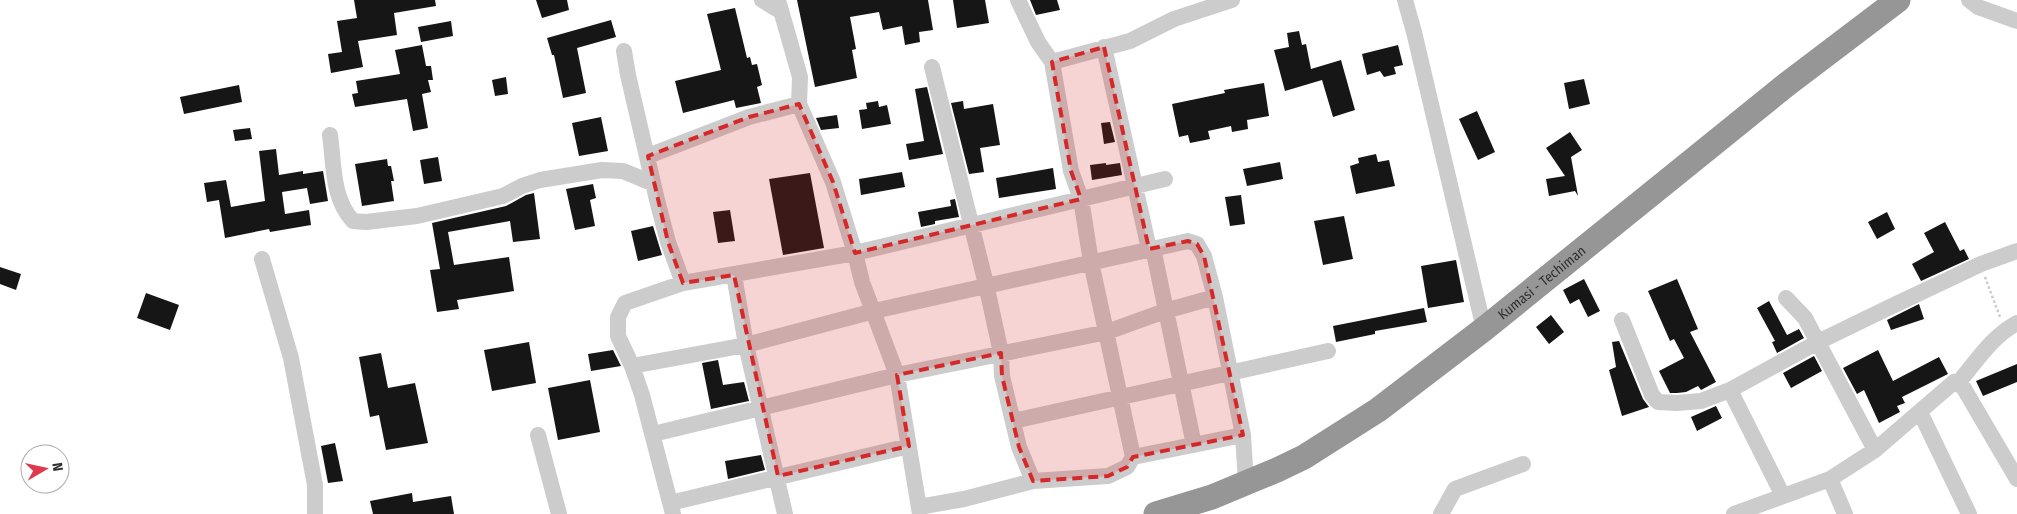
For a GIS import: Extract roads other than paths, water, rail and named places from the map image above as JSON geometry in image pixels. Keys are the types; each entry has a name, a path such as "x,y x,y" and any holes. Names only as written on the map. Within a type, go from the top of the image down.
{"highway":[{"name":"Kumasi - Techiman","path":"1156,514 1212,497 1304,457 1378,410 1484,329 1778,91 1898,0"}],"street":[{"path":"762,0 779,6 800,77 799,104 833,182 862,282 897,375 919,512 1033,481 1108,476 1127,467 1133,457 1091,262 1081,199 1071,171 1052,62 1038,42 1018,0"},
{"path":"1052,62 1130,41 1174,19 1232,0"},
{"path":"1405,0 1484,329"},
{"path":"1969,0 1978,7 2017,21"},
{"path":"1104,47 1194,445"},
{"path":"624,51 648,156 652,183 668,242 684,283"},
{"path":"932,67 986,284 1001,353 1002,376 1019,447 1033,481"},
{"path":"648,156 749,117 799,104"},
{"path":"330,135 337,195 344,212 353,221 366,222 417,216 503,196 522,186 540,180 602,170 623,171 652,183"},
{"path":"909,446 778,476 672,508 653,434 632,366 618,336 618,317 625,304 684,283 855,253 1164,179"},
{"path":"632,366 746,345 986,284 1188,241 1197,244 1204,256 1215,297 1242,434 1246,483"},
{"path":"1622,320 1652,395 1658,402 1665,404 1701,401 1730,390 1818,342 1981,264 2017,251"},
{"path":"262,259 291,358 315,485 315,514"},
{"path":"734,275 746,345 778,476 785,514"},
{"path":"653,434 897,375 1107,332 1165,311 1215,297"},
{"path":"1786,298 1800,312 1818,342 1875,450"},
{"path":"1958,383 2011,326"},
{"path":"1013,421 1328,351"},
{"path":"1734,514 1830,479 1875,450 1954,382 1963,387 2017,479"},
{"path":"1730,390 1783,496"},
{"path":"1920,412 1969,514"},
{"path":"1133,457 1242,434"},
{"path":"538,435 558,514"},
{"path":"1442,514 1455,488 1523,464"},
{"path":"1830,479 1844,514"}]}
